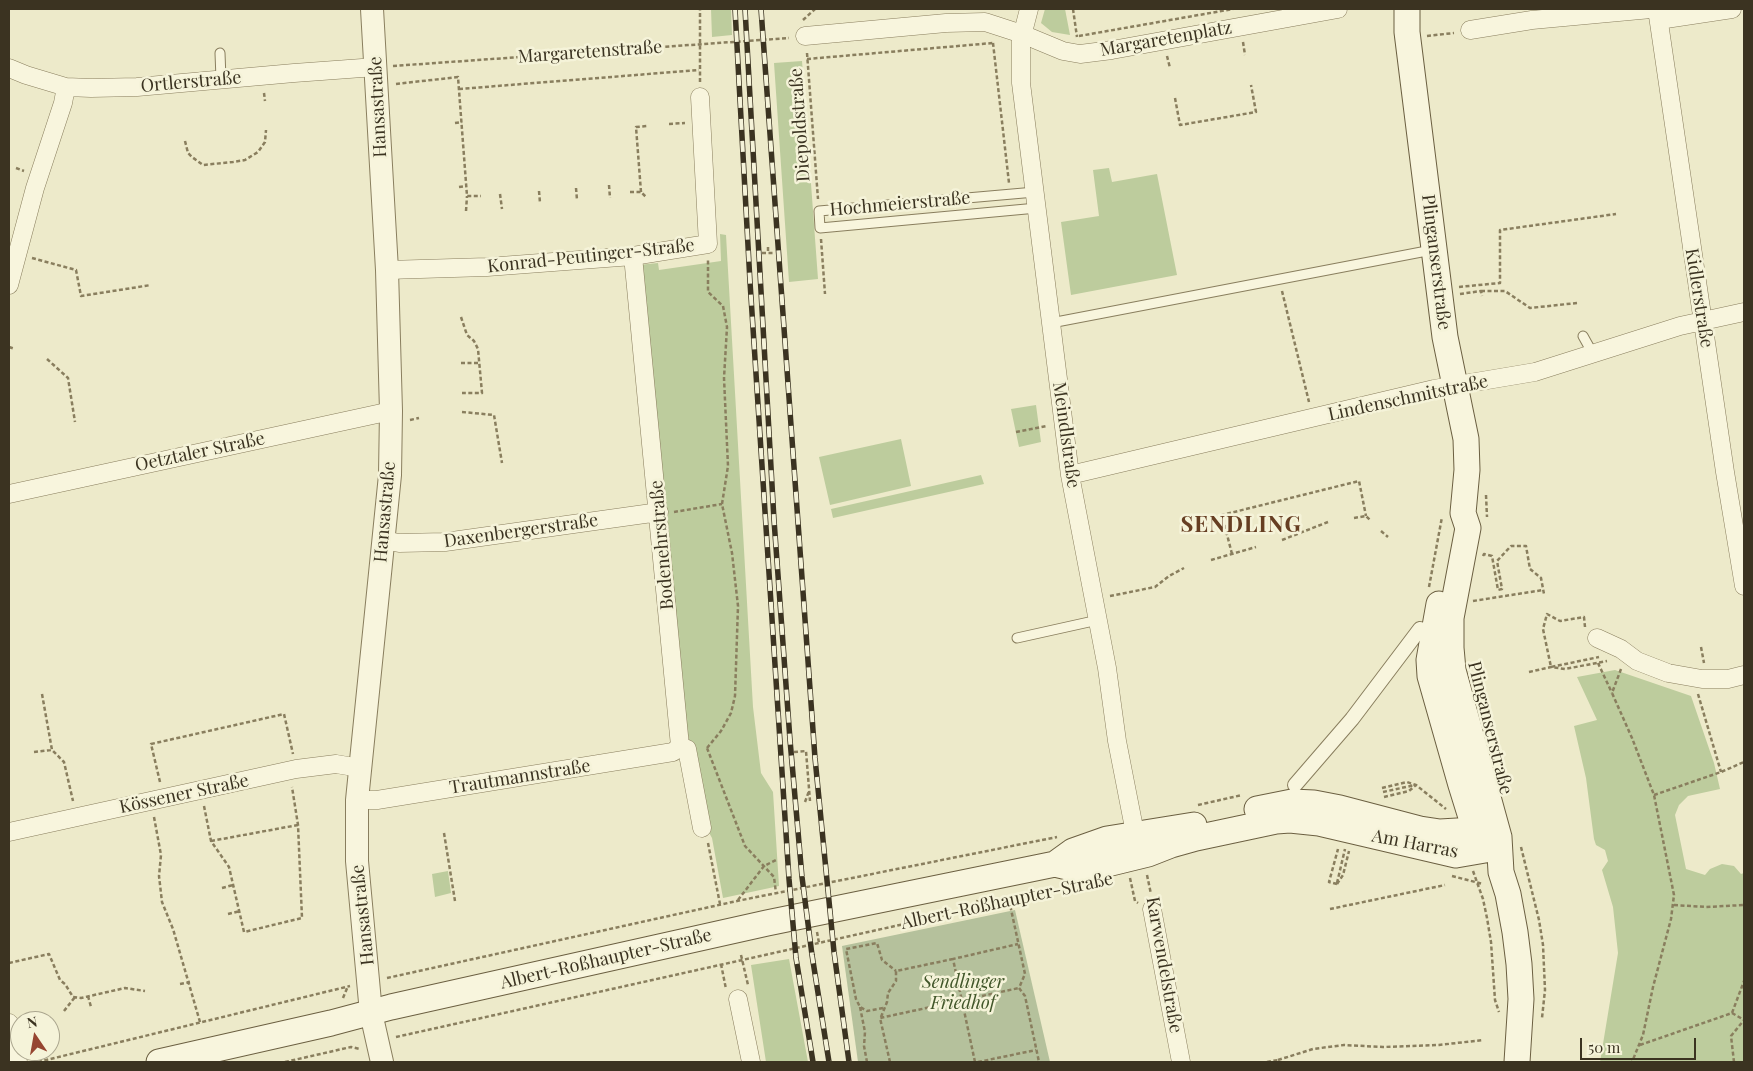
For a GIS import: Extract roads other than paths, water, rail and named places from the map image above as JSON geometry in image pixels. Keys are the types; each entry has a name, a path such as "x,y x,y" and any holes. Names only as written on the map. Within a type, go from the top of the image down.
{"main road":[{"name":"Plinganserstraße","path":"1406,9 1407,32 1445,337 1466,439 1467,470 1463,513 1468,528 1474,561 1451,618 1451,648 1478,836"},
{"name":"Plinganserstraße","path":"1463,513 1454,525 1430,651 1429,666 1430,676 1458,777 1478,836 1501,872 1508,894 1519,964 1521,999 1517,1062"},
{"name":"Am Harras","path":"1261,816 1292,802 1314,803 1420,829 1478,836"},
{"name":"Albert-Roßhaupter-Straße","path":"1055,864 1072,851 1093,843 1136,833 1261,816"},
{"name":"Albert-Roßhaupter-Straße","path":"159,1062 391,1007 759,925 1055,864 1076,869 1099,866 1148,854 1261,816"}],"street":[{"name":"Hansastraße","path":"372,9 385,67 387,270 398,416 383,540 357,800 357,861 372,1013 382,1062"},
{"path":"805,36 946,23 985,22 1022,37 1029,9"},
{"name":"Margaretenplatz","path":"1022,37 1063,51 1079,45 1112,50 1338,9"},
{"path":"1470,30 1532,20 1732,9"},
{"name":"Kidlerstraße","path":"1656,12 1730,510 1744,586"},
{"name":"Meindlstraße","path":"1022,37 1021,83 1070,474 1107,668 1117,742 1136,833"},
{"name":"Ortlerstraße","path":"9,68 66,87 136,87 385,67"},
{"path":"9,285 35,188 63,103 66,87"},
{"name":"Konrad-Peutinger-Straße","path":"387,270 487,267 633,256 708,244 700,97"},
{"name":"Bodenehrstraße","path":"633,256 680,746 687,749 702,828"},
{"name":"Lindenschmitstraße","path":"1070,474 1434,389 1528,374 1703,320 1744,312"},
{"name":"Oetztaler Straße","path":"9,494 398,416"},
{"name":"Daxenbergerstraße","path":"383,540 399,543 445,542 659,512"},
{"path":"1295,785 1352,719 1420,629"},
{"path":"1591,633 1620,657 1637,661 1668,673 1702,679 1728,679 1744,675"},
{"name":"Trautmannstraße","path":"357,800 377,800 673,752 680,746"},
{"name":"Kössener Straße","path":"9,832 293,770 336,764 360,768"},
{"name":"Karwendelstraße","path":"1152,909 1181,1062"},
{"path":"732,993 751,1062"},
{"path":"9,1023 18,1062"}],"lane":[{"path":"220,53 221,80"},
{"name":"Hochmeierstraße","path":"1011,194 1036,200 820,228 819,211 1011,194"},
{"path":"1051,322 1434,249"},
{"path":"1584,336 1593,354"},
{"path":"1017,638 1098,620"}],"railway":[{"path":"735,9 750,282 789,879 796,958 813,1062"},
{"path":"745,9 774,520 790,740 802,877 829,1062"},
{"path":"761,9 815,758 834,952 849,1062"}],"district":[{"name":"SENDLING","path":"1241,525"}],"park label":[{"name":"Sendlinger Friedhof","path":"963,992"}]}
